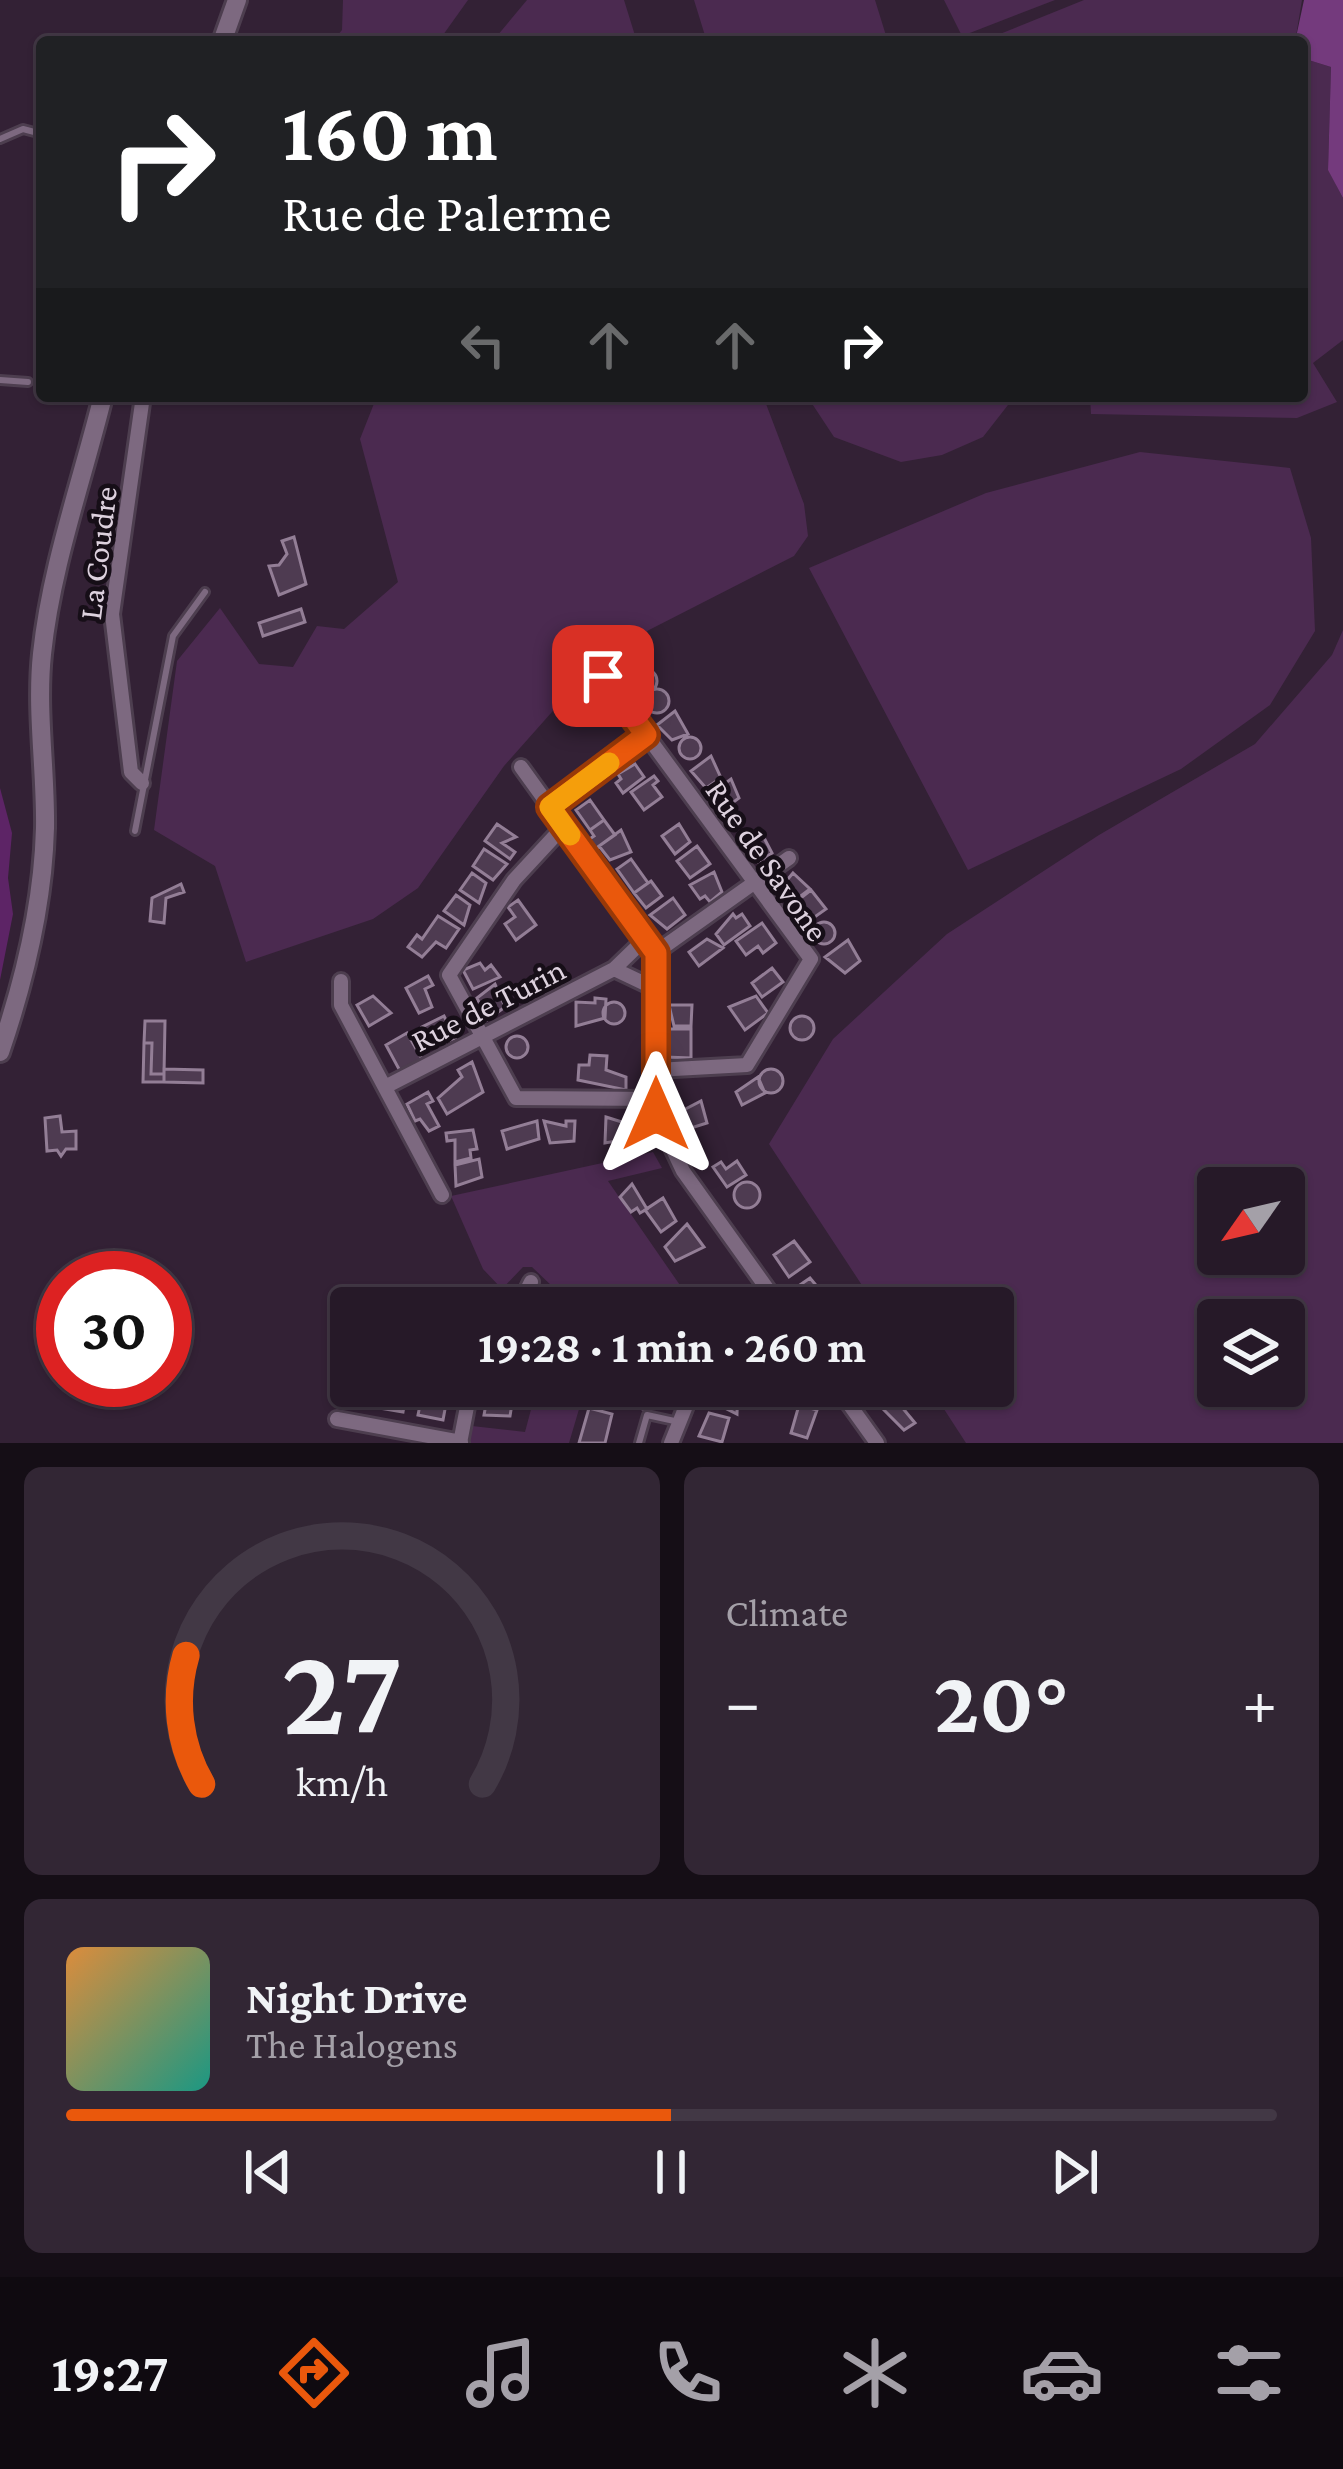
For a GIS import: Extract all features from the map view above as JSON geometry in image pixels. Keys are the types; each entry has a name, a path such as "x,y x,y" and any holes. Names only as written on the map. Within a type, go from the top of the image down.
{"street":[{"path":"224,36 238,0"},
{"path":"0,1052 31,949 40,884 45,829 41,658 52,588 101,402"},
{"name":"La Coudre","path":"142,402 112,614 115,673 131,772 142,783"},
{"name":"Rue de Savone","path":"603,676 812,958 747,1065 656,1070"},
{"path":"550,807 646,735"},
{"path":"521,766 656,953 656,1114 683,1171 766,1287"},
{"path":"564,826 514,880 449,975 516,1098 656,1099"},
{"path":"656,953 789,858"},
{"name":"Rue de Turin","path":"385,1087 614,969 644,940"},
{"name":"Rue de Turin","path":"614,969 656,989"},
{"path":"341,981 341,1005 442,1196"},
{"path":"528,1287 531,1282"},
{"path":"338,1419 460,1443 467,1407"},
{"path":"671,1443 685,1407"},
{"path":"849,1407 871,1441"}],"lane":[{"path":"0,139 23,129 36,132"},
{"path":"0,380 28,382"},
{"path":"135,831 173,636 206,592"},
{"path":"639,1443 647,1415 679,1422"}],"shaded area":[{"path":"343,0 468,0 442,36 337,36 342,30"},
{"path":"527,0 624,0 635,36 497,36"},
{"path":"694,0 875,0 886,36 705,36"},
{"path":"944,0 1055,0 962,36"},
{"path":"1084,0 1302,0 1296,36 995,36"},
{"path":"1304,0 1343,0 1343,198 1328,170 1331,67 1308,60 1308,36 1296,36"},
{"path":"1308,60 1331,67 1328,169 1343,198 1343,340 1313,363 1337,402 1297,418 1091,414 1090,402 1308,402"},
{"path":"375,402 765,402 804,504 808,536 794,556 649,630 583,677 504,766 418,888 373,919 246,962 215,866 154,830 177,661 220,608 259,664 293,667 317,626 344,629 398,582 360,439"},
{"path":"811,402 1010,402 983,437 942,455 901,462 834,437"},
{"path":"1140,452 1290,468 1311,538 1315,631 1270,705 1181,769 968,870 809,568 986,493"},
{"path":"1343,630 1343,1443 966,1443 943,1407 1014,1407 1014,1287 863,1287 769,1144 833,1039 947,934 1099,835 1255,744 1332,655"},
{"path":"0,788 12,833 8,878 13,914 0,980"},
{"path":"653,1152 662,1168 608,1181 681,1287 553,1287 532,1267 523,1267 500,1287 483,1269 451,1196"},
{"path":"532,1407 580,1407 569,1443 467,1443 472,1426 525,1432"}],"building":[{"path":"294,537 306,584 279,595 269,566 279,565 287,554 282,541"},
{"path":"301,609 305,622 263,636 259,623"},
{"path":"645,669 657,681 645,693 633,681"},
{"path":"657,689 669,701 657,713 645,701"},
{"path":"675,711 688,734 672,740 657,725"},
{"path":"690,737 701,748 690,759 679,748"},
{"path":"711,756 721,778 706,788 691,771"},
{"path":"635,764 644,777 623,793 616,783 621,779 618,774"},
{"path":"654,776 658,781 653,785 662,797 644,810 631,792"},
{"path":"731,779 739,798 724,809 709,795"},
{"path":"590,800 604,820 590,830 576,810"},
{"path":"604,820 615,835 595,849 588,840 594,836 590,830"},
{"path":"497,824 516,837 502,843 515,852 510,859 485,841"},
{"path":"679,824 690,842 675,854 662,836"},
{"path":"621,830 631,852 610,860 599,846"},
{"path":"761,832 772,853 758,862 745,844"},
{"path":"697,846 710,864 690,878 677,861"},
{"path":"484,849 507,864 493,880 473,866"},
{"path":"631,859 648,883 634,893 617,869"},
{"path":"714,872 722,892 710,902 705,896 700,899 690,885"},
{"path":"472,873 486,883 479,903 460,890"},
{"path":"793,873 810,889 789,905 782,886"},
{"path":"651,881 662,896 646,908 634,893"},
{"path":"181,884 184,892 166,898 164,923 150,921 152,898"},
{"path":"811,890 826,909 809,921 804,914 798,920 788,908"},
{"path":"456,895 470,905 464,925 444,911"},
{"path":"673,898 685,915 667,929 650,915"},
{"path":"518,900 536,925 516,940 505,924 515,917 508,907"},
{"path":"733,914 736,918 742,914 750,926 724,945 716,934"},
{"path":"438,916 459,929 446,948 436,942 422,957 408,947 417,935 422,939"},
{"path":"824,922 835,933 824,944 813,933"},
{"path":"762,923 776,943 763,953 758,946 746,955 736,941"},
{"path":"707,939 723,948 699,966 689,952"},
{"path":"848,940 860,961 845,973 825,957"},
{"path":"480,963 485,970 491,965 500,977 473,989 463,970"},
{"path":"772,968 783,982 762,997 752,983"},
{"path":"428,976 433,985 425,989 432,1007 419,1013 406,988"},
{"path":"495,984 505,1007 487,1020 477,998"},
{"path":"373,996 391,1013 369,1026 357,1005"},
{"path":"756,996 768,1013 745,1030 729,1007"},
{"path":"595,998 606,999 605,1018 576,1026 576,1002 595,1003"},
{"path":"614,1002 625,1013 614,1024 603,1013"},
{"path":"669,1005 692,1005 691,1026 674,1026"},
{"path":"444,1016 455,1038 446,1042 442,1035 430,1043 422,1027"},
{"path":"802,1016 814,1028 802,1040 790,1028"},
{"path":"145,1021 165,1021 164,1074 151,1074 152,1043 144,1043"},
{"path":"668,1029 691,1029 691,1058 665,1057"},
{"path":"407,1033 422,1059 400,1071 386,1045"},
{"path":"517,1036 528,1047 517,1058 506,1047"},
{"path":"144,1043 152,1043 151,1074 164,1074 164,1082 143,1082"},
{"path":"590,1055 607,1056 606,1070 626,1077 626,1090 578,1080 579,1065 589,1065"},
{"path":"472,1062 483,1092 447,1114 438,1098 462,1077 458,1070"},
{"path":"164,1069 203,1070 203,1083 164,1082"},
{"path":"771,1069 783,1081 771,1093 759,1081"},
{"path":"758,1077 765,1093 742,1105 736,1092"},
{"path":"428,1092 433,1101 427,1104 439,1126 429,1131 420,1119 415,1121 407,1104"},
{"path":"701,1101 707,1123 691,1128 678,1113"},
{"path":"60,1116 62,1132 76,1131 76,1149 66,1149 61,1156 57,1150 47,1151 45,1118"},
{"path":"606,1117 625,1123 628,1139 605,1143"},
{"path":"537,1121 539,1139 507,1149 502,1131"},
{"path":"544,1121 566,1126 566,1121 575,1121 574,1141 550,1143"},
{"path":"473,1130 477,1149 470,1150 471,1158 455,1162 455,1140 447,1141 446,1133"},
{"path":"479,1159 482,1177 456,1186 455,1165"},
{"path":"737,1161 746,1175 727,1187 713,1167 721,1162 726,1169"},
{"path":"747,1182 760,1195 747,1208 734,1195"},
{"path":"632,1184 647,1209 640,1213 637,1208 631,1212 620,1197"},
{"path":"663,1198 676,1221 661,1232 645,1210"},
{"path":"687,1224 704,1247 675,1261 665,1247"},
{"path":"794,1241 810,1262 789,1277 774,1255"},
{"path":"810,1278 817,1287 797,1287"},
{"path":"420,1407 445,1407 443,1420 418,1415"},
{"path":"485,1407 512,1407 510,1416 484,1415"},
{"path":"798,1407 817,1410 807,1438 791,1433"},
{"path":"902,1407 915,1423 904,1430 883,1409"},
{"path":"589,1408 612,1414 605,1443 579,1443"},
{"path":"709,1413 729,1418 722,1442 699,1436"}],"slow traffic":[{"path":"570,835 550,807 609,763"}],"route":[{"path":"603,676 646,735 550,807 656,953 656,1114"}]}
